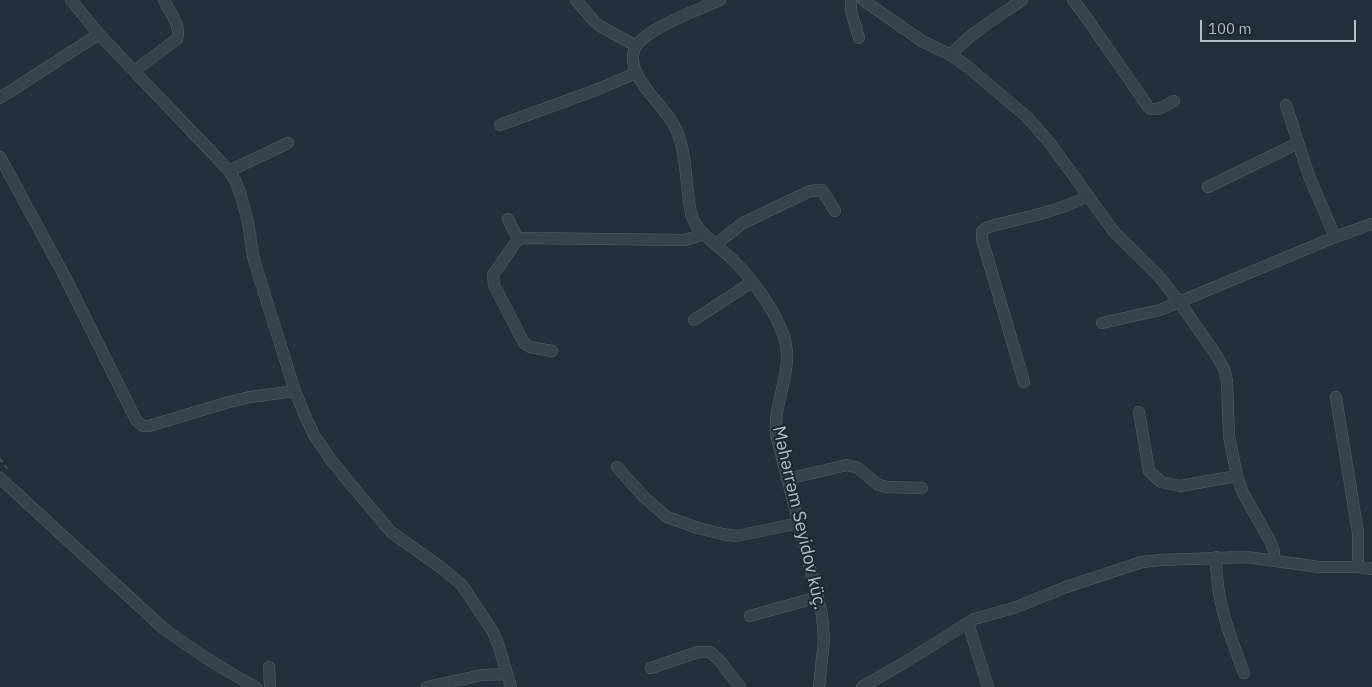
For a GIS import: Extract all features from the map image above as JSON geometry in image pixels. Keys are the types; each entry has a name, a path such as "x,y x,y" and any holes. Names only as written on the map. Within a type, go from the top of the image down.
{"street":[{"path":"71,0 99,34 229,171 235,180 248,222 255,263 295,391 314,435 391,532 462,585 498,644 511,687"},
{"path":"134,71 177,39 179,35 176,24 164,0"},
{"path":"576,0 600,26 636,46"},
{"path":"500,125 596,90 636,73 633,55 636,46 643,38 654,30 720,0"},
{"path":"851,0 851,11 860,38"},
{"path":"863,0 922,40 951,55 1026,117 1050,143 1114,232 1157,274 1180,303 1224,369 1227,381 1229,436 1237,476 1270,541 1274,551 1274,560"},
{"path":"951,55 966,40 1022,0"},
{"path":"1073,0 1149,108 1154,110 1174,101"},
{"path":"0,98 99,34"},
{"name":"Məhərrəm Seyidov küç.","path":"636,73 668,115 680,138 683,148 690,208 697,226 743,270 767,303 784,335 788,354 786,376 776,416 776,434 822,615 824,640 820,687"},
{"path":"1286,105 1309,176 1334,237"},
{"path":"229,171 288,143"},
{"path":"1208,187 1298,143"},
{"path":"0,157 63,273 136,420 143,426 150,426 228,402 295,391"},
{"path":"716,244 743,224 810,191 822,190 835,211"},
{"path":"1024,382 982,239 982,231 988,227 1055,210 1088,196"},
{"path":"508,219 518,239"},
{"path":"1102,323 1160,310 1180,303 1334,237 1372,224"},
{"path":"552,351 530,347 524,343 494,285 493,275 518,239 685,240 704,234"},
{"path":"694,320 752,282"},
{"path":"1336,397 1358,533 1358,567"},
{"path":"1139,412 1149,471 1161,482 1180,486 1237,476"},
{"path":"787,479 847,466 858,468 877,484 886,487 922,488"},
{"path":"617,467 644,497 667,517 698,528 737,536 799,523"},
{"path":"0,478 163,628 229,673 256,687"},
{"path":"1216,557 1216,577 1220,605 1244,673"},
{"path":"862,687 974,619 1014,608 1066,587 1142,562 1247,557 1319,567 1358,567 1372,570"},
{"path":"750,616 818,597"},
{"path":"968,623 988,687"},
{"path":"650,668 698,652 710,652 719,660 740,687"},
{"path":"270,667 270,687"},
{"path":"427,687 482,675 506,674"}]}
